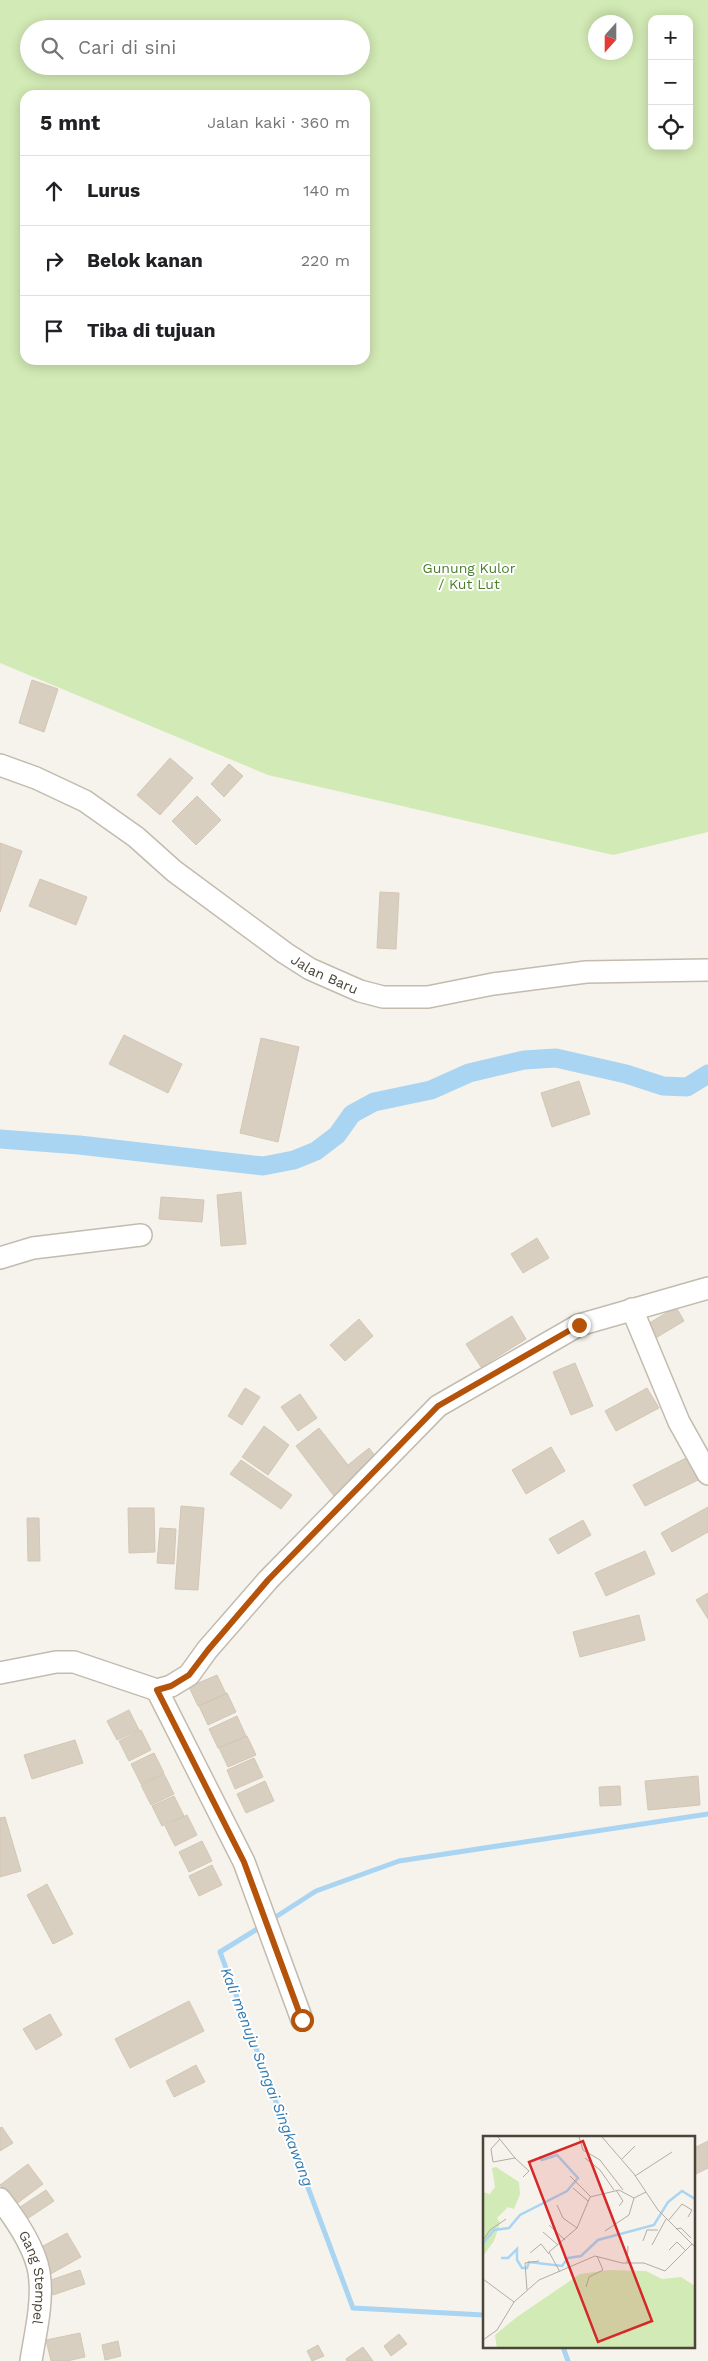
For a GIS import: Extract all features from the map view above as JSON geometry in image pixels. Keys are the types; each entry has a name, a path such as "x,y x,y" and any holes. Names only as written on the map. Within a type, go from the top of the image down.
{"street":[{"name":"Jalan Baru","path":"0,765 36,778 85,801 136,837 174,871 285,953 310,969 360,991 383,997 428,997 493,984 586,972 708,970"},
{"path":"0,1258 33,1248 141,1235"},
{"path":"0,1673 56,1662 74,1662 157,1690 171,1686 189,1675 268,1580 438,1406 579,1325 708,1288"},
{"path":"632,1309 679,1422 708,1474"},
{"path":"157,1690 244,1862 302,2020"},
{"name":"Gang Stempel","path":"0,2199 11,2213 24,2236 35,2259 40,2279 40,2296 31,2361"}],"green space":[{"name":"Gunung Kulor / Kut Lut","path":"0,0 708,0 708,832 613,855 268,775 0,663"}],"building":[{"path":"32,680 58,689 44,732 19,723"},
{"path":"170,758 193,778 160,815 137,795"},
{"path":"229,764 243,776 224,797 211,784"},
{"path":"197,796 221,820 196,845 172,821"},
{"path":"0,843 22,851 0,912"},
{"path":"40,879 87,897 76,925 29,906"},
{"path":"380,892 399,893 396,949 377,948"},
{"path":"124,1035 182,1064 168,1093 109,1064"},
{"path":"261,1038 299,1047 278,1142 240,1133"},
{"path":"579,1081 590,1114 552,1127 541,1093"},
{"path":"241,1192 246,1244 221,1246 217,1195"},
{"path":"161,1197 204,1200 202,1222 159,1219"},
{"path":"537,1238 549,1258 523,1273 511,1254"},
{"path":"676,1307 684,1321 649,1342 641,1328"},
{"path":"512,1316 526,1339 481,1367 466,1344"},
{"path":"359,1319 373,1336 345,1361 330,1345"},
{"path":"575,1363 593,1406 571,1415 553,1372"},
{"path":"245,1388 260,1397 242,1425 228,1416"},
{"path":"647,1388 659,1408 616,1431 605,1411"},
{"path":"300,1394 317,1418 298,1431 281,1407"},
{"path":"264,1426 289,1445 268,1475 242,1457"},
{"path":"319,1428 348,1465 369,1448 380,1462 334,1496 296,1446"},
{"path":"551,1447 565,1471 526,1494 512,1470"},
{"path":"688,1457 700,1479 645,1506 633,1485"},
{"path":"241,1460 292,1495 281,1509 230,1474"},
{"path":"181,1506 204,1508 198,1590 175,1589"},
{"path":"708,1507 708,1532 672,1552 661,1533"},
{"path":"128,1508 154,1508 155,1552 129,1553"},
{"path":"27,1518 39,1518 40,1561 28,1561"},
{"path":"583,1520 591,1535 558,1554 549,1539"},
{"path":"160,1528 176,1529 174,1564 157,1563"},
{"path":"645,1551 655,1574 606,1596 595,1573"},
{"path":"708,1593 708,1619 696,1600"},
{"path":"639,1615 645,1640 580,1657 573,1632"},
{"path":"217,1675 226,1694 198,1706 189,1687"},
{"path":"227,1693 236,1712 208,1725 199,1706"},
{"path":"129,1710 139,1730 117,1740 107,1721"},
{"path":"237,1716 246,1736 218,1748 209,1729"},
{"path":"141,1730 151,1750 129,1761 119,1741"},
{"path":"247,1736 256,1755 228,1767 219,1748"},
{"path":"75,1740 83,1763 32,1779 24,1755"},
{"path":"154,1753 164,1773 141,1784 131,1764"},
{"path":"254,1758 263,1777 235,1789 227,1770"},
{"path":"164,1774 174,1794 151,1805 141,1785"},
{"path":"698,1776 700,1805 648,1810 645,1781"},
{"path":"265,1781 274,1801 246,1813 237,1794"},
{"path":"620,1786 621,1805 600,1806 599,1787"},
{"path":"174,1796 184,1816 162,1826 152,1806"},
{"path":"187,1815 197,1835 175,1846 165,1826"},
{"path":"5,1817 21,1871 0,1877 0,1818"},
{"path":"202,1841 212,1861 189,1872 179,1852"},
{"path":"212,1865 222,1885 199,1896 189,1876"},
{"path":"47,1884 73,1934 53,1944 27,1895"},
{"path":"189,2001 204,2031 130,2068 115,2039"},
{"path":"50,2014 62,2035 36,2050 23,2029"},
{"path":"196,2065 205,2082 174,2097 166,2081"},
{"path":"2,2127 13,2143 0,2151 0,2128"},
{"path":"708,2141 708,2168 696,2174 696,2147"},
{"path":"28,2164 43,2184 15,2205 0,2185"},
{"path":"46,2190 54,2201 24,2221 17,2209"},
{"path":"67,2233 81,2257 47,2276 34,2251"},
{"path":"80,2270 85,2284 53,2295 48,2281"},
{"path":"80,2333 85,2357 67,2361 51,2361 46,2340"},
{"path":"399,2334 407,2344 391,2356 384,2346"},
{"path":"118,2341 121,2356 105,2360 102,2345"},
{"path":"318,2345 324,2356 312,2361 307,2351"},
{"path":"363,2347 373,2361 347,2361 346,2359"}],"waterway":[{"path":"0,1139 79,1145 263,1166 294,1160 316,1151 337,1135 352,1114 374,1102 431,1090 469,1073 524,1060 556,1058 626,1074 663,1086 687,1087 708,1074"},
{"name":"Kali menuju Sungai Singkawang","path":"271,1920 316,1891 399,1861 708,1814"},
{"name":"Kali menuju Sungai Singkawang","path":"262,1926 220,1952 353,2308 483,2315"},
{"name":"Kali menuju Sungai Singkawang","path":"563,2348 568,2361"}],"route":[{"path":"302,2020 244,1862 157,1690 171,1686 189,1675 268,1580 319,1530 438,1406 579,1325"}]}
